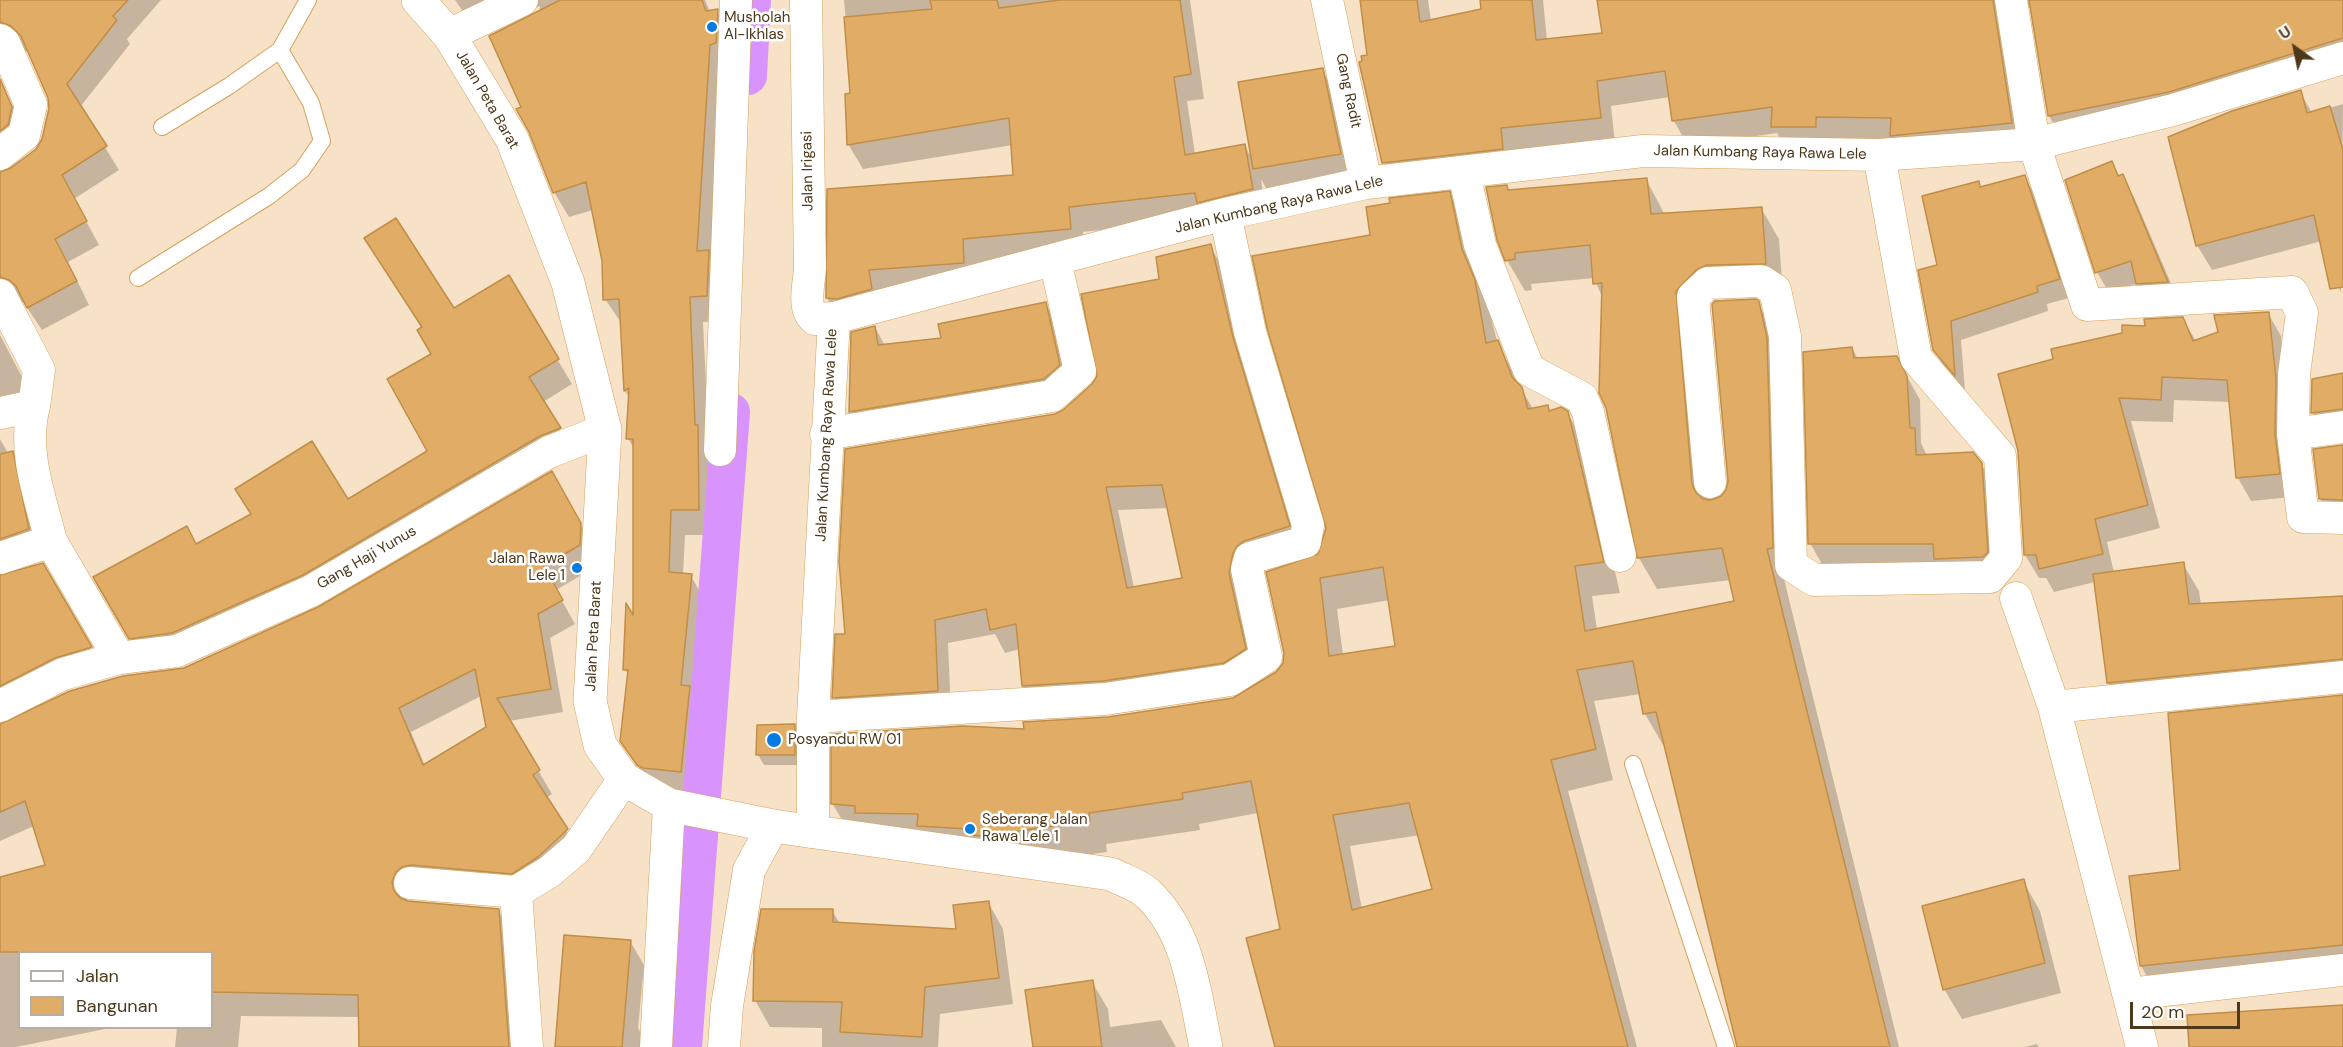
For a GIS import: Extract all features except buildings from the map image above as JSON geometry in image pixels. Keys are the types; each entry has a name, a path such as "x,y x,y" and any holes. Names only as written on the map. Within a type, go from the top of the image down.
{"main road":[{"name":"Jalan Peta Barat","path":"418,0 449,34 512,139 568,283 605,430 590,701 600,746 624,778 672,805 771,825 1111,874 1148,893 1176,930 1188,964 1206,1047"}],"street":[{"path":"449,34 522,0"},
{"path":"720,450 736,0"},
{"name":"Jalan Irigasi","path":"806,0 810,268 808,307 810,315 816,319 834,318"},
{"name":"Gang Radit","path":"1328,0 1366,183"},
{"path":"2011,0 2034,144 2087,305 2292,292 2302,313 2294,374 2293,434 2303,517 2343,518"},
{"path":"0,40 31,105 24,135 0,154"},
{"name":"Jalan Kumbang Raya Rawa Lele","path":"813,832 813,717 826,434 834,318 1225,214 1366,183 1643,151 1879,155 2034,144 2173,110 2343,58"},
{"path":"1710,482 1693,297 1708,283 1761,281 1776,290 1785,336 1791,564 1814,580 1990,576 2007,558 2000,456 1916,358 1879,155"},
{"path":"1464,173 1480,245 1529,370 1582,398 1588,412 1620,556"},
{"path":"813,717 1105,699 1230,680 1266,657 1247,568 1250,558 1305,542 1308,525 1250,332 1225,214"},
{"path":"826,434 1052,396 1080,371 1055,260"},
{"path":"0,295 39,370 34,406 28,426 32,464 51,541 119,658"},
{"path":"0,412 34,406"},
{"path":"2293,434 2343,427"},
{"name":"Gang Haji Yunus","path":"0,706 63,674 119,658 177,651 311,591 549,452 605,430"},
{"path":"0,558 51,541"},
{"path":"2016,598 2054,707 2142,1047"},
{"path":"2054,707 2343,677"},
{"path":"410,883 516,892 549,872 576,849 624,778"},
{"path":"656,1047 672,805"},
{"path":"724,1047 727,1006 749,870 771,825"},
{"path":"516,892 527,1047"},
{"path":"2128,994 2343,969"}],"lane":[{"path":"162,126 229,86 280,50 308,0"},
{"path":"138,278 269,196 302,170 322,141 310,103 280,50"},
{"path":"1633,764 1726,1047"}],"waterway":[{"path":"748,76 752,0"},
{"path":"683,1047 731,412"}],"place":[{"name":"Musholah Al-Ikhlas","path":"712,27"},
{"name":"Jalan Rawa Lele 1","path":"577,568"},
{"name":"Posyandu RW 01","path":"774,740"},
{"name":"Seberang Jalan Rawa Lele 1","path":"970,829"}]}
